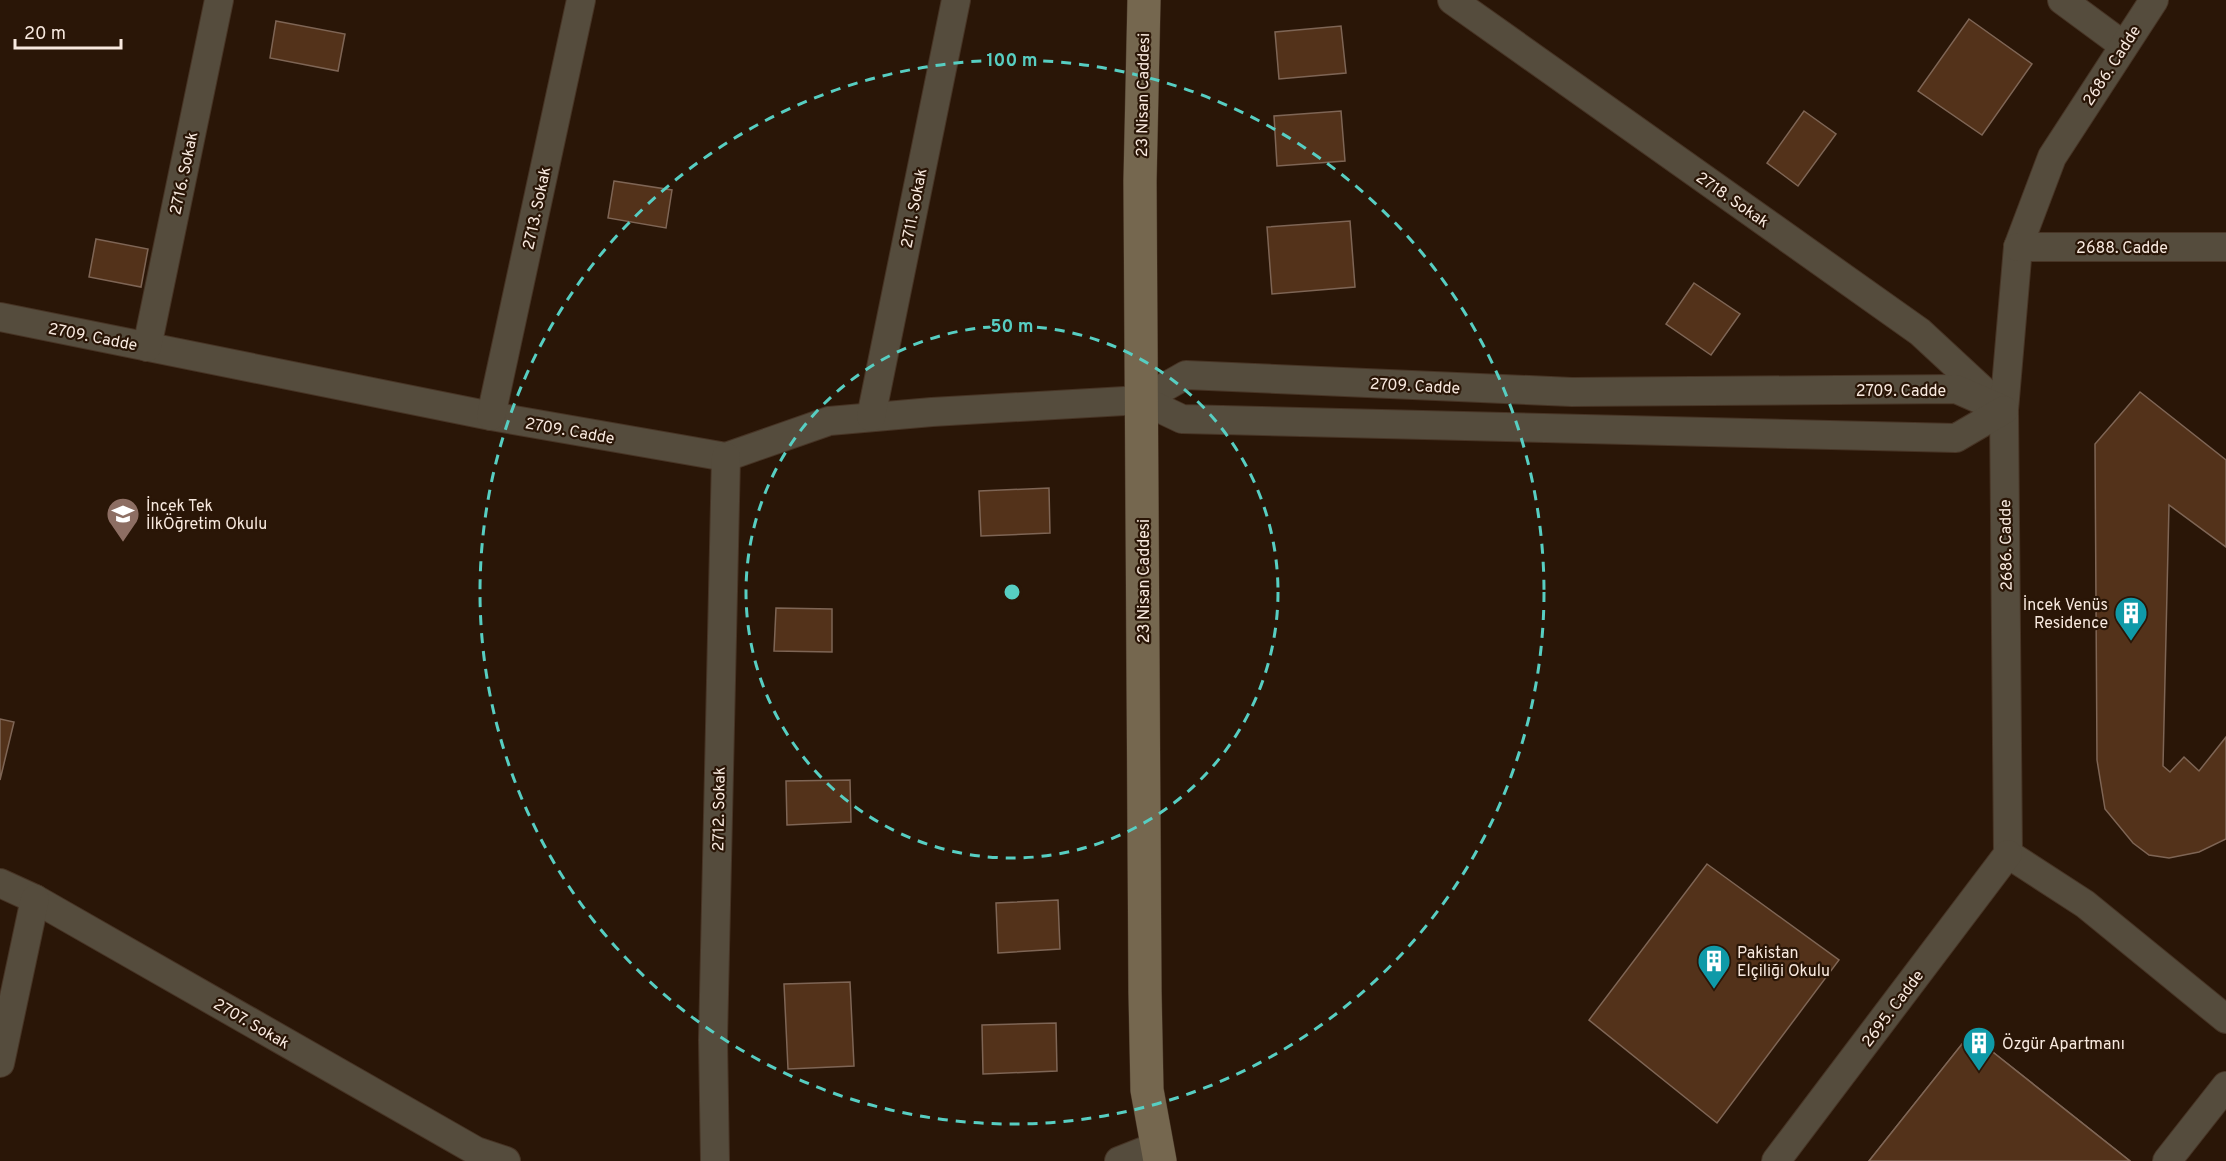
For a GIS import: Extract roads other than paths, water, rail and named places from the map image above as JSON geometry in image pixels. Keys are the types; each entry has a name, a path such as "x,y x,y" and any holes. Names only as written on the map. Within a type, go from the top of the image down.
{"main road":[{"name":"23 Nisan Caddesi","path":"1144,0 1140,181 1145,992 1147,1090 1158,1154"}],"street":[{"name":"2716. Sokak","path":"147,346 219,0"},
{"name":"2713. Sokak","path":"491,416 581,0"},
{"name":"2711. Sokak","path":"871,417 956,0"},
{"name":"2718. Sokak","path":"1452,0 1920,332 2004,410"},
{"path":"2062,0 2123,45"},
{"name":"2686. Cadde","path":"2008,854 2004,410 2018,248 2052,157 2154,0"},
{"name":"2688. Cadde","path":"2018,248 2226,247"},
{"name":"2709. Cadde","path":"0,317 491,416 726,458 828,421 1142,400 1186,375 1572,392 1956,389 2004,410"},
{"name":"2709. Cadde","path":"1142,400 1182,419 1956,438 2004,410"},
{"name":"2712. Sokak","path":"715,1161 713,1040 726,458"},
{"path":"2008,854 2085,904 2226,1019"},
{"name":"2695. Cadde","path":"1776,1161 2008,854"},
{"name":"2707. Sokak","path":"0,883 35,899 473,1156 506,1161"},
{"path":"0,1063 35,899"},
{"path":"2167,1161 2226,1086"},
{"path":"1119,1161 1158,1154"}],"place":[{"name":"İncek Tek İlkÖğretim Okulu","path":"123,543"},
{"name":"İncek Venüs Residence","path":"2131,642"},
{"name":"Pakistan Elçiliği Okulu","path":"1714,990"},
{"name":"Özgür Apartmanı","path":"1979,1072"}]}
